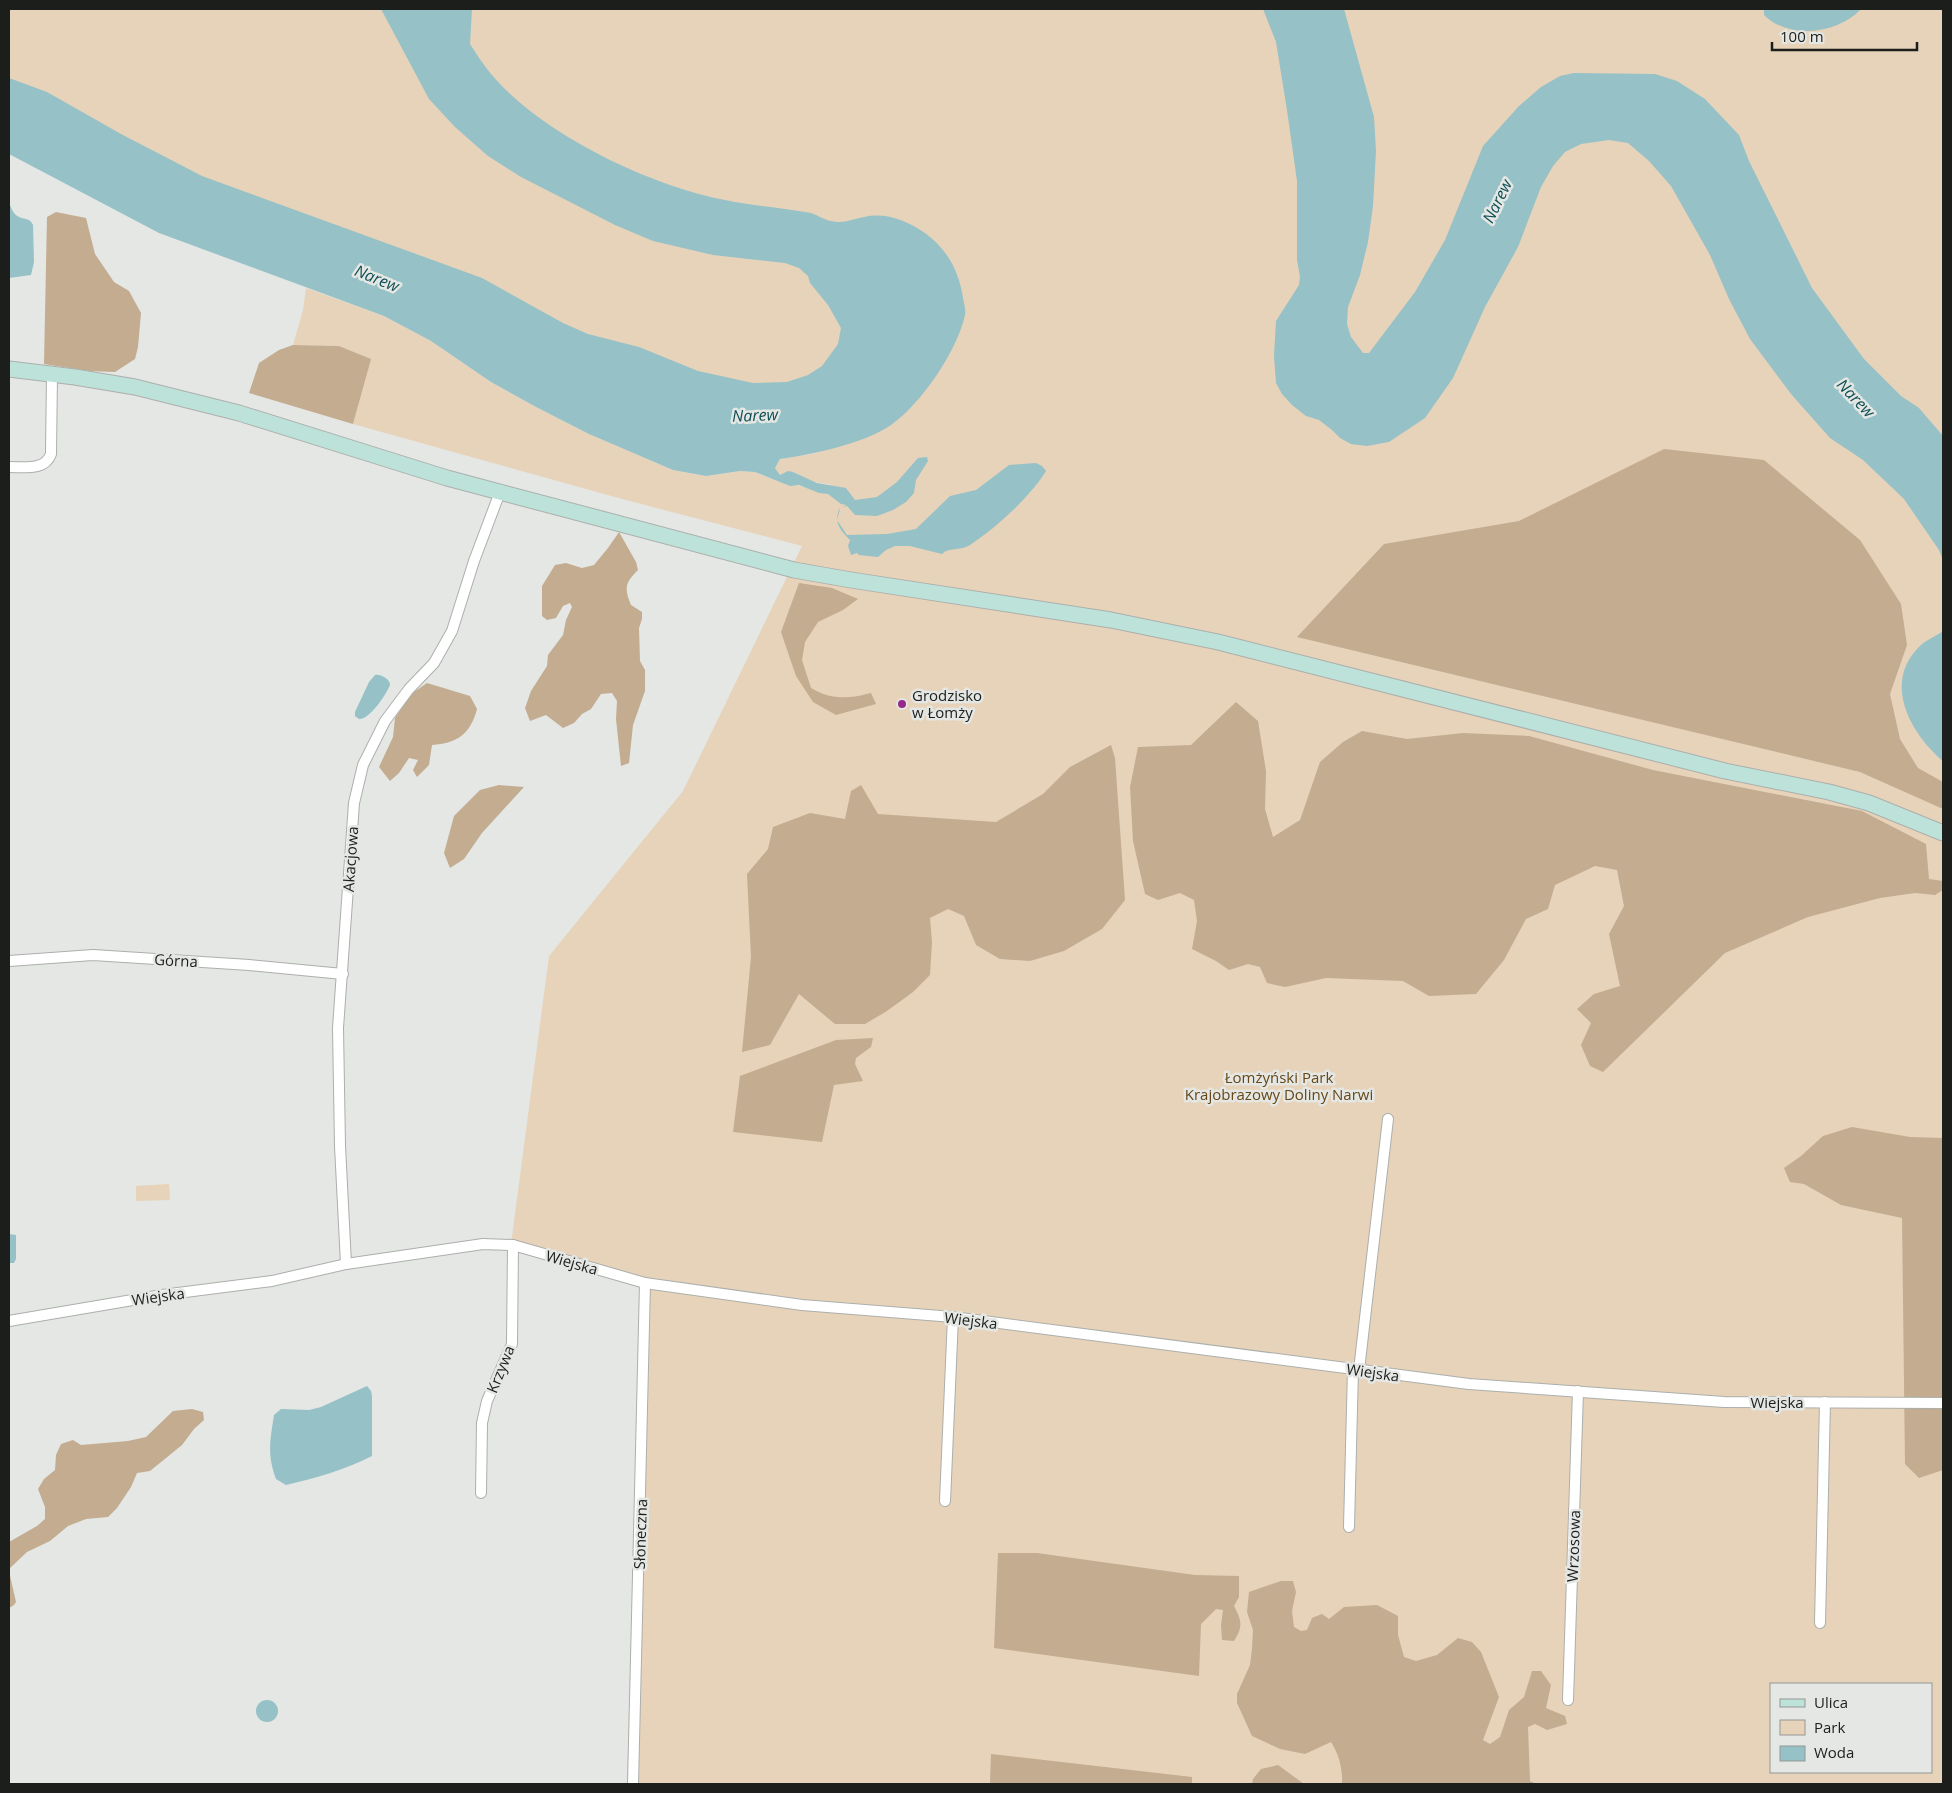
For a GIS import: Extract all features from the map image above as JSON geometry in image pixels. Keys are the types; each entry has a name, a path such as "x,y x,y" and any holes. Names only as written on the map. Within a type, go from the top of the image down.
{"street":[{"path":"9,370 52,374 135,387 240,413 366,454 500,492 794,570 1110,620 1218,642 1726,771 1829,792 1869,803 1943,833"},
{"path":"9,467 36,467 44,465 49,460 51,454 52,374"},
{"name":"Akacjowa","path":"346,1264 340,1146 338,1028 354,803 363,765 385,721 396,705 434,663 452,631 474,561 500,492"},
{"name":"Górna","path":"9,961 93,955 239,964 343,974"},
{"path":"1349,1527 1356,1370 1388,1119"},
{"name":"Wiejska","path":"9,1321 162,1295 272,1281 346,1264 483,1244 513,1245 645,1283 802,1305 953,1317 1469,1384 1724,1402 1943,1403"},
{"name":"Krzywa","path":"481,1493 482,1423 484,1410 512,1344 513,1245"},
{"name":"Słoneczna","path":"633,1784 645,1283"},
{"path":"945,1501 953,1317"},
{"name":"Wrzosowa","path":"1568,1700 1578,1391"},
{"path":"1820,1623 1824,1402"}],"green space":[{"name":"Łomżyński Park Krajobrazowy Doliny Narwi","path":"9,9 1943,9 1943,1784 627,1784 641,1277 511,1244 549,956 683,791 802,546 622,499 353,424 370,359 339,346 293,345 303,310 306,288 384,316 431,341 491,382 589,434 673,470 706,476 740,471 755,472 772,479 808,488 832,485 809,481 793,472 780,475 775,468 780,459 811,454 854,441 855,438 9,108"},
{"path":"169,1184 170,1200 136,1201 136,1186"}],"shaded area":[{"path":"56,212 86,218 95,254 114,282 129,291 141,313 135,359 115,372 89,371 44,364 47,217"},
{"path":"293,345 339,346 371,359 353,424 249,393 259,363 279,350"},
{"path":"1664,449 1764,460 1860,540 1901,604 1907,645 1890,694 1900,739 1918,768 1943,782 1943,809 1860,772 1297,637 1384,544 1519,521"},
{"path":"619,532 636,562 638,570 628,582 627,594 631,605 642,612 639,628 640,661 645,670 645,691 633,725 629,763 621,766 616,719 617,701 612,693 601,694 591,709 582,714 574,723 563,728 546,715 530,721 525,708 531,691 547,666 548,655 563,635 566,620 572,607 570,603 563,606 556,618 547,620 542,616 542,586 555,565 566,563 582,568 594,565"},
{"path":"799,583 832,588 858,599 843,610 818,622 805,642 802,660 811,688 826,695 840,697 871,693 876,704 836,715 813,702 796,676 781,632"},
{"path":"427,683 470,696 477,709 474,718 466,731 455,740 432,745 429,765 417,777 413,770 418,760 409,758 399,773 390,781 379,767 393,737 395,718 411,694"},
{"path":"1236,702 1258,721 1266,771 1265,809 1273,837 1300,820 1320,762 1343,742 1362,731 1407,739 1463,733 1529,736 1653,770 1862,811 1926,844 1929,879 1943,881 1943,890 1935,895 1915,893 1880,898 1808,917 1725,953 1603,1072 1590,1066 1581,1045 1591,1023 1577,1009 1594,994 1620,986 1609,934 1624,906 1617,870 1595,866 1555,885 1548,909 1526,919 1504,960 1476,994 1429,996 1403,981 1326,978 1285,987 1267,983 1260,967 1248,964 1229,970 1192,949 1197,921 1194,900 1180,893 1158,900 1145,894 1133,841 1130,787 1138,747 1191,745"},
{"path":"1111,745 1115,758 1125,900 1102,929 1064,951 1030,961 1000,959 976,945 964,916 948,909 930,918 932,942 930,975 913,992 887,1011 865,1024 835,1024 799,994 770,1045 742,1052 751,957 747,874 768,849 773,827 810,813 845,819 851,791 861,785 878,814 996,822 1043,794 1070,767"},
{"path":"499,785 524,787 482,833 464,859 450,868 444,853 454,816 480,790"},
{"path":"873,1038 871,1047 856,1058 855,1064 863,1081 834,1085 822,1142 733,1132 740,1076 836,1040"},
{"path":"1852,1127 1910,1137 1943,1138 1943,1470 1919,1478 1905,1464 1902,1218 1841,1205 1804,1184 1790,1182 1784,1168 1801,1156 1823,1136"},
{"path":"192,1409 203,1412 204,1420 194,1429 182,1445 150,1471 137,1473 131,1487 117,1508 108,1517 86,1519 68,1526 50,1541 27,1552 9,1569 9,1542 37,1526 45,1519 45,1507 38,1489 44,1479 55,1470 56,1455 61,1444 73,1440 81,1445 128,1441 146,1437 173,1411"},
{"path":"998,1553 1037,1553 1195,1575 1239,1576 1239,1597 1234,1606 1240,1620 1239,1632 1234,1641 1222,1640 1223,1610 1216,1609 1201,1624 1199,1676 994,1648"},
{"path":"9,1571 16,1602 9,1608"},
{"path":"1281,1581 1293,1581 1296,1592 1292,1611 1294,1627 1301,1631 1307,1630 1312,1618 1322,1614 1329,1619 1344,1607 1377,1605 1398,1616 1398,1635 1404,1657 1416,1661 1437,1655 1458,1638 1472,1642 1481,1652 1499,1697 1483,1740 1490,1744 1500,1737 1509,1710 1524,1697 1532,1671 1541,1671 1551,1685 1546,1708 1565,1716 1567,1724 1547,1730 1535,1724 1528,1727 1530,1781 1536,1784 1342,1784 1340,1762 1331,1742 1305,1754 1280,1749 1252,1736 1237,1703 1237,1694 1250,1665 1252,1649 1253,1630 1247,1612 1249,1592"},
{"path":"991,1754 1192,1777 1192,1784 990,1784"},
{"path":"1278,1765 1304,1784 1252,1784 1253,1779 1261,1769"}],"water":[{"name":"Narew","path":"381,9 472,9 470,44 501,85 548,124 605,158 636,172 697,193 736,202 811,213 826,220 836,222 872,216 888,217 911,225 933,239 946,253 955,270 961,288 965,311 961,329 937,375 915,404 880,432 853,443 780,459 775,468 780,475 788,471 817,483 846,488 855,500 877,497 897,482 918,458 927,457 928,461 916,480 914,493 906,502 893,510 877,516 855,515 847,506 841,508 846,505 841,504 828,494 819,493 799,485 790,486 755,472 740,471 706,476 673,470 589,434 536,407 491,382 431,341 384,316 159,233 9,154 9,78 47,92 121,134 202,176 482,278 563,323 588,334 639,347 698,371 753,383 787,382 808,375 822,366 838,344 841,328 828,305 810,283 808,276 799,268 785,263 713,255 653,241 615,225 521,177 488,156 455,127 429,99"},
{"name":"Narew","path":"1263,9 1344,9 1374,117 1376,151 1373,206 1368,242 1360,275 1348,307 1347,324 1351,337 1363,353 1369,353 1415,292 1445,240 1483,146 1519,106 1541,87 1560,76 1574,73 1655,74 1677,81 1705,99 1739,135 1749,161 1812,288 1864,359 1901,396 1919,408 1943,436 1943,560 1939,550 1904,499 1863,460 1830,438 1791,394 1750,339 1729,299 1710,255 1671,186 1649,161 1628,143 1609,140 1581,144 1565,152 1553,166 1541,187 1518,247 1485,307 1453,378 1425,418 1389,442 1367,446 1351,444 1340,438 1319,420 1306,416 1292,405 1282,394 1276,383 1274,356 1276,321 1299,285 1300,277 1297,260 1297,181 1276,42"},
{"path":"1764,9 1861,9 1840,24 1813,31 1800,31 1774,23 1764,15"},
{"path":"9,203 15,214 29,220 33,225 34,262 31,275 9,278"},
{"path":"1036,463 1046,471 1022,501 991,530 966,547 948,550 942,554 910,546 895,546 886,550 878,557 859,555 857,553 851,555 848,546 850,540 837,521 847,535 887,534 916,529 950,496 976,490 1009,465"},
{"path":"1943,631 1943,761 1931,750 1912,723 1905,708 1902,692 1903,677 1908,662 1921,645"},
{"path":"375,675 384,677 390,685 385,695 368,716 359,719 355,716 355,712 369,682"},
{"path":"9,1234 16,1235 16,1259 14,1263 9,1263"},
{"path":"367,1386 372,1396 372,1456 330,1473 286,1485 276,1479 271,1462 270,1447 274,1415 281,1409 309,1410 321,1407"},
{"path":"267,1700 275,1703 278,1711 275,1719 267,1722 259,1719 256,1711 259,1703"}],"place":[{"name":"Grodzisko w Łomży","path":"902,704"}]}
